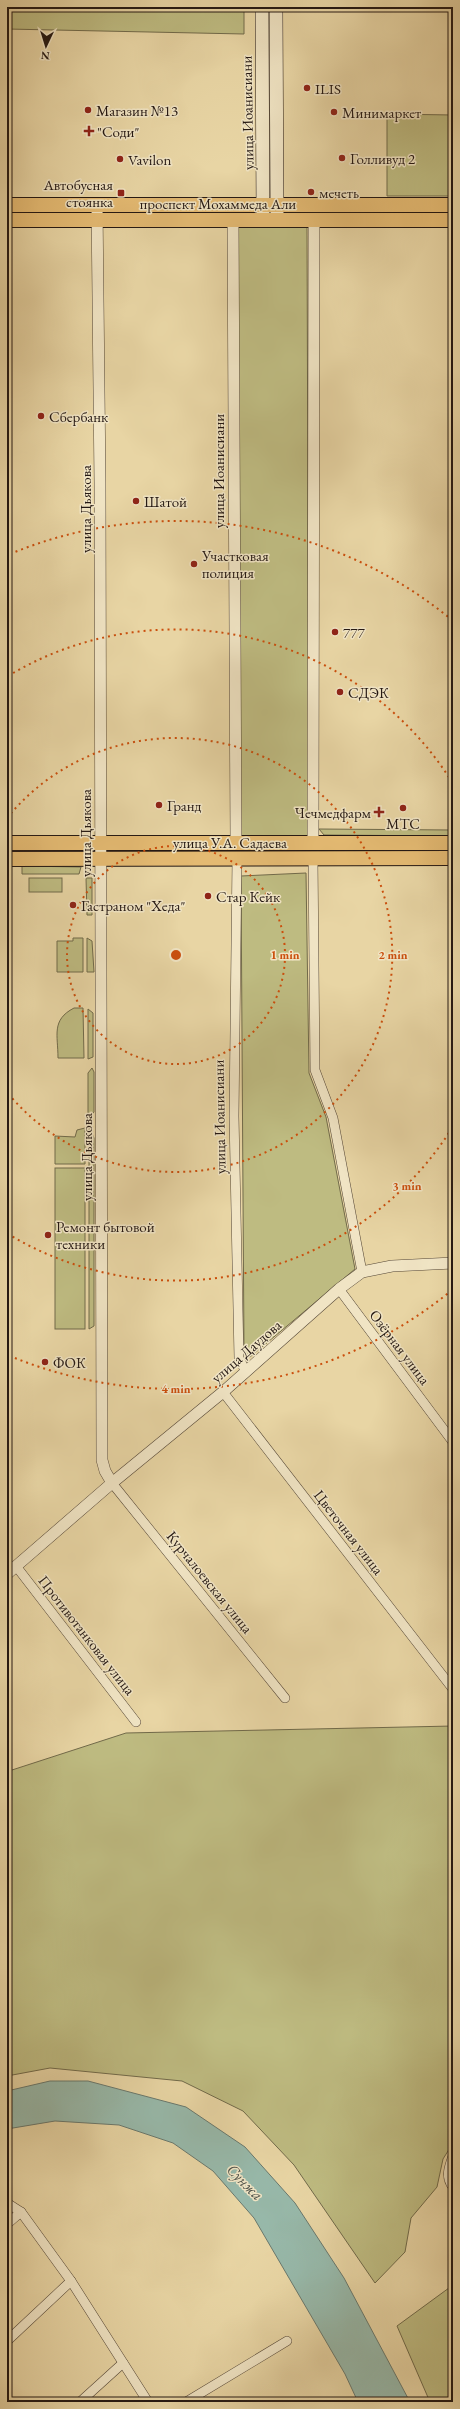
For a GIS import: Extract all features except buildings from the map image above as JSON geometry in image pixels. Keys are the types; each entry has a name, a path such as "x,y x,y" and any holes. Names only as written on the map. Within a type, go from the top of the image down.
{"main road":[{"name":"улица Иоанисиани","path":"262,7 271,205 270,220"},
{"path":"271,205 276,7"},
{"name":"проспект Мохаммеда Али","path":"7,205 453,205"},
{"name":"проспект Мохаммеда Али","path":"7,220 453,220"},
{"name":"улица У.А. Садаева","path":"7,843 453,843"},
{"name":"улица У.А. Садаева","path":"7,860 453,858"}],"street":[{"name":"улица Дьякова","path":"98,205 102,1460 105,1471 112,1483"},
{"name":"улица Иоанисиани","path":"233,219 236,843"},
{"path":"313,843 314,220"},
{"path":"313,858 315,1070 333,1118 362,1272"},
{"name":"улица Иоанисиани","path":"236,859 234,1116 239,1358 246,1372"},
{"name":"улица Даудова","path":"7,1574 112,1483 223,1392 339,1289 362,1272 392,1266 453,1263"},
{"name":"Озёрная улица","path":"339,1289 453,1442"},
{"name":"Цветочная улица","path":"223,1392 453,1689"},
{"name":"Курчалоевская улица","path":"112,1483 285,1698"},
{"name":"Противотанковая улица","path":"16,1566 136,1722"},
{"path":"453,2156 448,2170 449,2182 453,2186"},
{"path":"7,2203 21,2212 71,2281 148,2402"},
{"path":"7,2224 21,2212"},
{"path":"7,2341 71,2281"},
{"path":"186,2402 287,2341"},
{"path":"80,2402 122,2363"}],"shaded area":[{"path":"7,7 244,7 244,34 7,29"},
{"path":"387,114 453,115 453,196 387,196"},
{"path":"238,226 307,226 309,836 240,836"},
{"path":"319,829 453,830 453,836 324,835"},
{"path":"22,866 81,867 79,874 22,874"},
{"path":"306,873 309,1073 326,1117 355,1269 250,1357 244,1353 241,876"},
{"path":"29,878 62,878 62,892 29,892"},
{"path":"86,878 92,878 92,915 87,915"},
{"path":"73,938 83,938 83,972 57,972 57,941 73,941"},
{"path":"87,938 92,941 94,972 87,972"},
{"path":"74,1008 83,1008 84,1058 58,1058 57,1029 62,1018"},
{"path":"88,1009 93,1013 93,1057 88,1059"},
{"path":"92,1068 94,1072 94,1112 88,1119 88,1073"},
{"path":"85,1128 85,1164 55,1164 55,1136 75,1137 77,1130"},
{"path":"89,1128 94,1138 94,1326 89,1329"},
{"path":"55,1168 85,1168 85,1329 55,1329"},
{"path":"453,1726 453,2143 443,2159 437,2187 411,2218 405,2252 375,2283 294,2165 243,2111 182,2081 50,2068 7,2076 7,1774 12,1770 126,1733"},
{"path":"453,2285 453,2402 430,2402 397,2326"}],"water":[{"name":"Сунжа","path":"50,2081 88,2081 186,2107 245,2147 295,2203 344,2278 410,2402 358,2402 345,2374 254,2218 213,2171 173,2143 119,2125 55,2121 7,2129 7,2091"}],"place":[{"name":"ILIS","path":"307,88"},
{"name":"Магазин №13","path":"88,110"},
{"name":"Минимаркет","path":"334,112"},
{"name":"\"Соди\"","path":"89,131"},
{"name":"Голливуд 2","path":"342,158"},
{"name":"Vavilon","path":"120,159"},
{"name":"мечеть","path":"311,192"},
{"name":"Автобусная стоянка","path":"121,193"},
{"name":"Сбербанк","path":"41,416"},
{"name":"Шатой","path":"136,501"},
{"name":"Участковая полиция","path":"194,564"},
{"name":"777","path":"335,632"},
{"name":"СДЭК","path":"340,692"},
{"name":"Гранд","path":"159,805"},
{"name":"МТС","path":"403,808"},
{"name":"Чечмедфарм","path":"379,812"},
{"name":"Стар Кейк","path":"208,896"},
{"name":"Гастраном \"Хеда\"","path":"73,905"},
{"name":"Ремонт бытовой техники","path":"48,1235"},
{"name":"ФОК","path":"45,1362"}]}
